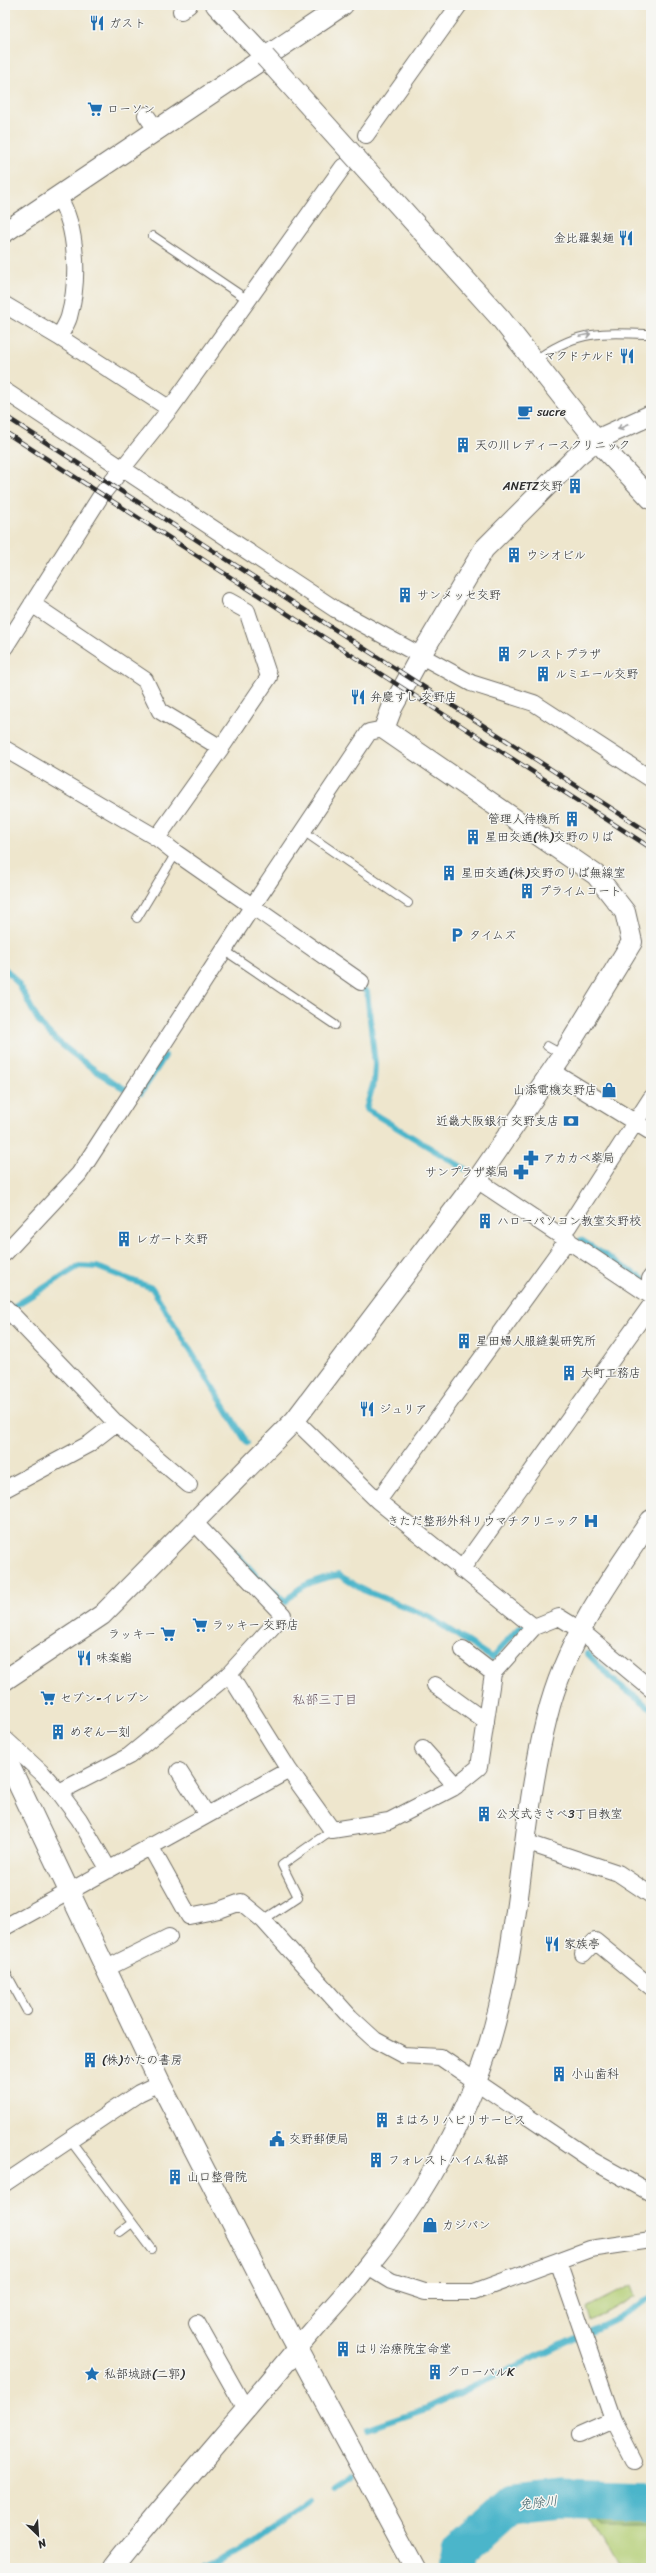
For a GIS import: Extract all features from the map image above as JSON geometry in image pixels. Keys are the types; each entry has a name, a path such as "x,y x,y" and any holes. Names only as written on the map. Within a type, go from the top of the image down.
{"street":[{"path":"216,5 265,57 501,319 596,440 651,499"},
{"path":"5,232 58,196 151,122 265,57 344,5"},
{"path":"366,135 459,5"},
{"path":"5,647 102,494 170,409 343,167"},
{"path":"58,196 64,206 71,228 75,279 69,318 59,337"},
{"path":"5,305 59,337 170,409"},
{"path":"5,390 335,609 471,683 534,703 651,779"},
{"path":"384,729 392,708 421,655 484,549 577,456 596,440 651,415"},
{"path":"157,838 221,748 268,677 247,611 229,601"},
{"path":"32,604 145,680 160,711 221,748"},
{"path":"5,1253 79,1174 252,907 370,732 384,729 596,875 625,912 632,942 588,1010 554,1057 477,1180 295,1420 102,1615 5,1680"},
{"path":"5,749 157,838 252,907 361,982"},
{"path":"554,1057 636,1122 651,1132"},
{"path":"378,1501 568,1233 651,1098"},
{"path":"477,1180 568,1233 651,1296"},
{"path":"461,1570 651,1305"},
{"path":"5,1307 116,1423 189,1485"},
{"path":"295,1420 378,1501 461,1570 534,1627"},
{"path":"5,1489 89,1444 116,1423"},
{"path":"113,2568 170,2497 368,2267 412,2207 454,2131 476,2081 501,2007 525,1842 547,1716 570,1649 580,1630 594,1604 651,1520"},
{"path":"59,1792 129,1756 228,1674 283,1615 194,1522"},
{"path":"228,1674 289,1770 332,1830 389,1822 456,1786 479,1767 493,1673 534,1627 559,1617 580,1630 651,1689"},
{"path":"463,1650 493,1673"},
{"path":"435,1685 486,1722"},
{"path":"5,1739 43,1774 59,1792 79,1819 109,1870"},
{"path":"423,1749 456,1786"},
{"path":"5,1756 68,1893 160,2083 415,2568"},
{"path":"179,1770 207,1815"},
{"path":"5,1927 289,1770"},
{"path":"525,1842 618,1873 651,1895"},
{"path":"150,1846 189,1916 219,1910 241,1902 263,1920 350,2017 375,2040 404,2055 440,2058 593,2161 651,2193"},
{"path":"105,1969 169,1937"},
{"path":"583,1954 595,1941 651,1987"},
{"path":"5,2183 139,2093 160,2083"},
{"path":"368,2267 391,2281 425,2292 474,2292 590,2249 651,2240"},
{"path":"558,2261 613,2420 634,2461"},
{"path":"197,2323 246,2410"},
{"path":"579,2435 613,2420"}],"lane":[{"path":"154,236 248,300"},
{"path":"534,362 574,338 596,332 651,334"},
{"path":"303,831 408,903"},
{"path":"137,918 176,853"},
{"path":"224,950 335,1025"},
{"path":"263,1920 298,1897 282,1865 332,1830"},
{"path":"5,1971 27,2011"},
{"path":"70,2140 152,2249"},
{"path":"120,2232 132,2223"}],"green space":[{"path":"632,2285 636,2296 591,2321 587,2308"},
{"path":"581,2502 651,2504 651,2568 618,2568"},
{"path":"561,2503 651,2507 651,2524 601,2524 596,2514 557,2515 527,2519 512,2525 505,2530 491,2542 467,2568 460,2568 463,2554 481,2535 514,2508"}],"waterway":[{"path":"5,969 16,981 40,1023 47,1031 80,1059 125,1089"},
{"path":"357,985 367,992 375,1064 374,1081 366,1109 465,1169"},
{"path":"141,1093 165,1056"},
{"path":"581,1240 649,1283"},
{"path":"8,1310 79,1266 97,1267 152,1288 247,1443"},
{"path":"207,1522 256,1575 286,1602 296,1591 310,1583 339,1575 363,1590 428,1616 492,1658 515,1632 523,1626"},
{"path":"588,1654 614,1681 651,1709"},
{"path":"367,2429 426,2409 612,2321 651,2298"},
{"path":"333,2486 350,2474"},
{"name":"免除川","path":"457,2568 460,2550 512,2504 560,2499 651,2502"},
{"path":"204,2568 249,2547 311,2502"}],"railway":[{"path":"5,416 651,834"},
{"path":"5,432 651,848"}],"place":[{"name":"ガスト","path":"97,23"},
{"name":"ローソン","path":"95,109"},
{"name":"金比羅製麺","path":"626,238"},
{"name":"マクドナルド","path":"627,356"},
{"name":"sucre","path":"525,412"},
{"name":"天の川レディースクリニック","path":"463,445"},
{"name":"ANETZ交野","path":"575,486"},
{"name":"ウシオビル","path":"514,555"},
{"name":"サンメッセ交野","path":"405,595"},
{"name":"クレストプラザ","path":"504,654"},
{"name":"ルミエール交野","path":"543,674"},
{"name":"弁慶すし 交野店","path":"358,697"},
{"name":"管理人待機所","path":"572,819"},
{"name":"星田交通(株)交野のりば","path":"473,837"},
{"name":"星田交通(株)交野のりば無線室","path":"449,873"},
{"name":"プライムコート","path":"527,891"},
{"name":"タイムズ","path":"457,935"},
{"name":"山添電機交野店","path":"609,1090"},
{"name":"近畿大阪銀行 交野支店","path":"571,1121"},
{"name":"アカカベ薬局","path":"531,1158"},
{"name":"サンプラザ薬局","path":"521,1172"},
{"name":"ハローパソコン教室交野校","path":"485,1221"},
{"name":"レガート交野","path":"124,1239"},
{"name":"星田婦人服縫製研究所","path":"464,1341"},
{"name":"大町工務店","path":"569,1373"},
{"name":"ジュリア","path":"367,1409"},
{"name":"きただ整形外科リウマチクリニック","path":"591,1521"},
{"name":"ラッキー 交野店","path":"200,1625"},
{"name":"ラッキー","path":"168,1634"},
{"name":"味楽鮨","path":"84,1658"},
{"name":"セブン-イレブン","path":"48,1698"},
{"name":"めぞん一刻","path":"58,1732"},
{"name":"公文式きさべ3丁目教室","path":"484,1814"},
{"name":"家族亭","path":"552,1944"},
{"name":"(株)かたの書房","path":"90,2060"},
{"name":"小山歯科","path":"559,2074"},
{"name":"まはろリハビリサービス","path":"382,2120"},
{"name":"交野郵便局","path":"277,2139"},
{"name":"フォレストハイム私部","path":"376,2160"},
{"name":"山口整骨院","path":"175,2177"},
{"name":"カジパン","path":"430,2225"},
{"name":"はり治療院宝命堂","path":"343,2349"},
{"name":"グローバルK","path":"435,2372"},
{"name":"私部城跡(二郭)","path":"92,2374"}],"district":[{"name":"私部三丁目","path":"325,1699"}]}
